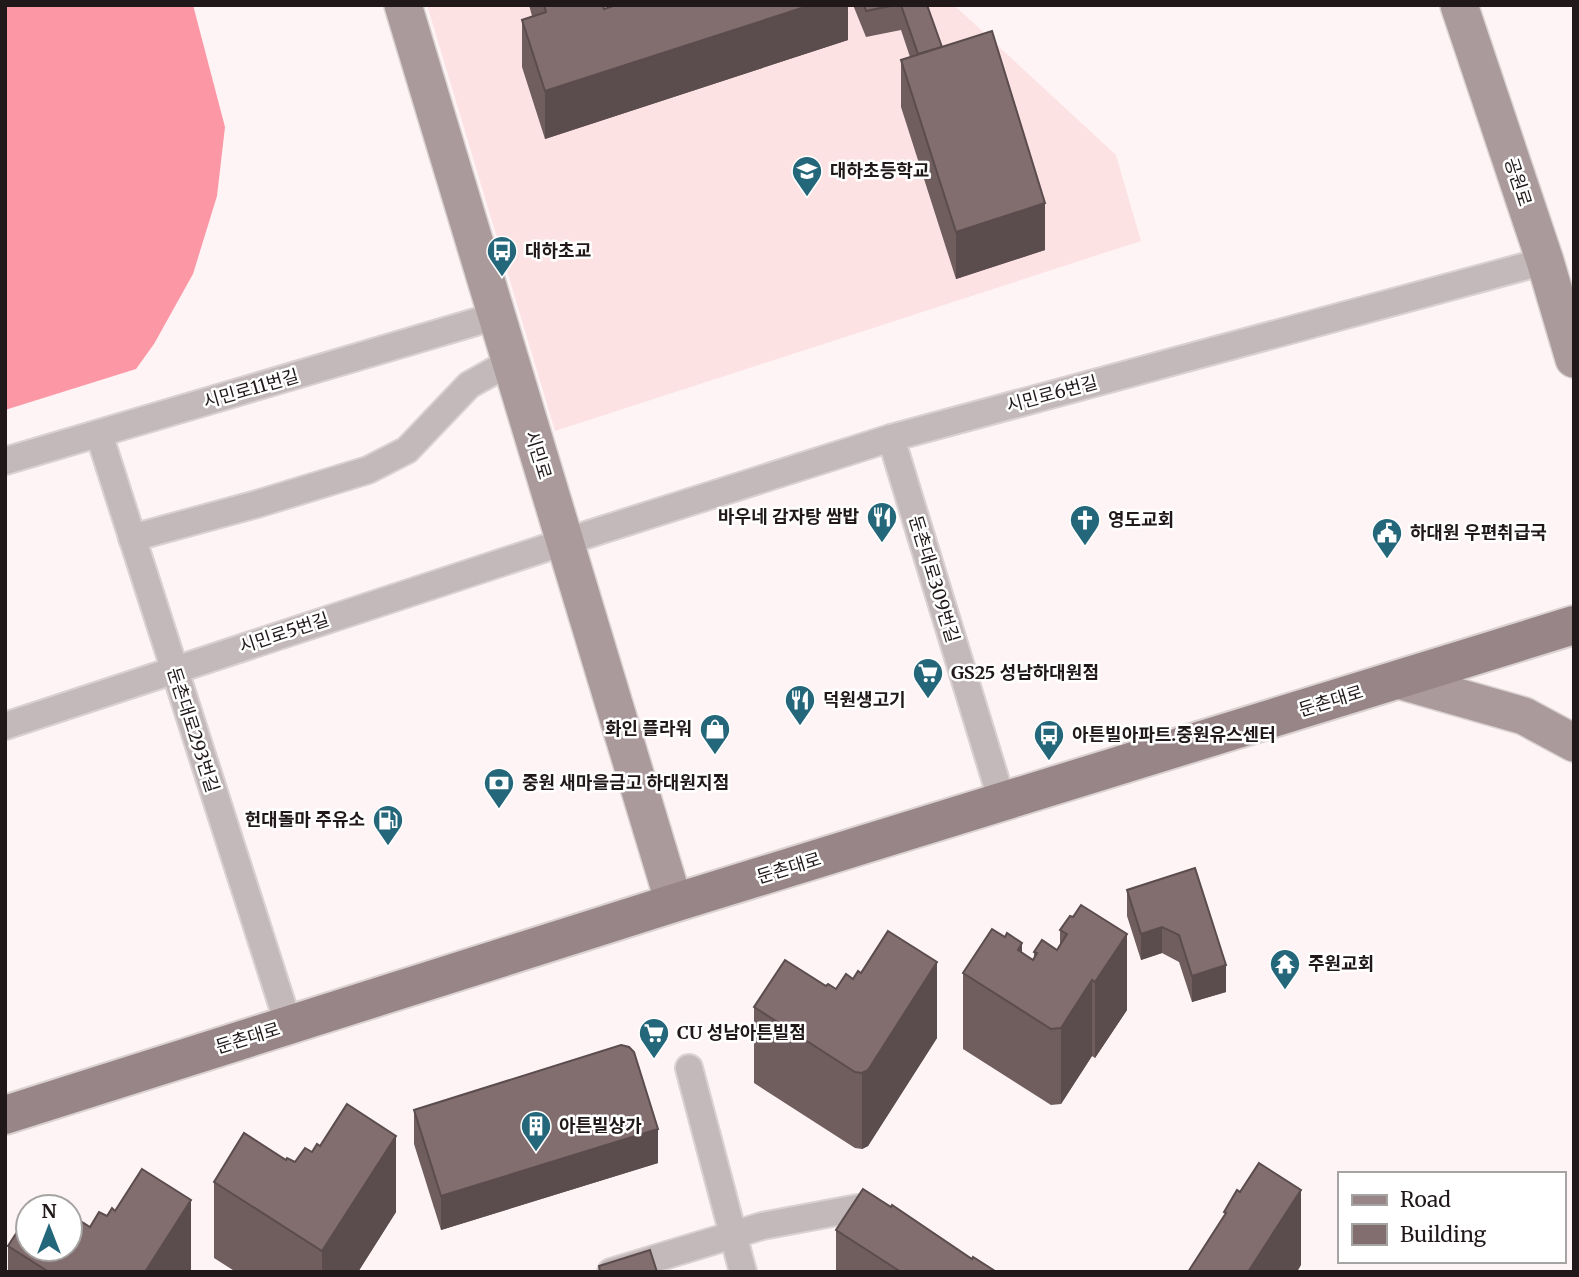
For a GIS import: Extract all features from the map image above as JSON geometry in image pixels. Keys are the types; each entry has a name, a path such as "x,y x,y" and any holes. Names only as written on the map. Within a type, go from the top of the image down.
{"main road":[{"name":"시민로","path":"403,5 674,903"},
{"name":"공원로","path":"1459,5 1545,261 1574,359"},
{"name":"둔촌대로","path":"5,1115 674,903 1574,625"},
{"path":"1398,680 1524,716 1574,743"}],"street":[{"name":"시민로6번길","path":"564,542 891,438 1545,261"},
{"name":"시민로11번길","path":"5,461 496,316"},
{"path":"132,538 368,470 407,450 469,385 510,362"},
{"name":"둔촌대로293번길","path":"99,434 289,1026"},
{"name":"둔촌대로309번길","path":"891,438 1002,801"},
{"name":"시민로5번길","path":"5,726 564,542"},
{"path":"690,1068 743,1272"},
{"path":"611,1272 762,1226 858,1208 904,1237"}],"shaded area":[{"path":"5,5 193,5 225,127 217,196 193,274 154,344 136,369 5,410"},
{"name":"대하초등학교","path":"427,5 954,5 1116,155 1141,241 555,431"}],"building":[{"path":"544,5 603,5 604,9 616,5 811,5 545,91 522,20 546,12"},
{"path":"864,5 895,5 866,11"},
{"path":"901,5 927,5 942,47 918,54"},
{"path":"992,31 1045,203 956,232 901,60"},
{"path":"1195,868 1226,965 1192,976 1179,935 1162,927 1141,934 1127,890"},
{"path":"1081,905 1127,934 1095,982 1092,980 1061,1028 1051,1029 963,973 992,929 1005,937 1007,933 1022,943 1018,950 1033,960 1037,953 1034,952 1042,940 1057,950 1067,934 1060,930"},
{"path":"888,931 937,962 868,1070 855,1072 754,1007 785,960 826,986 828,984 836,989 846,974 853,979 858,971 861,973"},
{"name":"아튼빌상가","path":"621,1045 634,1052 658,1129 441,1196 414,1110"},
{"path":"347,1104 396,1136 322,1251 214,1182 244,1133 286,1160 287,1158 295,1162 305,1148 312,1152 317,1144 320,1146"},
{"path":"1259,1163 1301,1190 1248,1272 1188,1272 1226,1213 1224,1212 1237,1190 1240,1192"},
{"path":"142,1169 191,1200 145,1272 49,1272 35,1263 84,1263 84,1223 90,1227 99,1212 107,1216 112,1208 115,1211"},
{"path":"863,1189 995,1272 901,1272 836,1230"},
{"path":"14,1237 14,1250 8,1246"},
{"path":"650,1250 657,1272 600,1272 599,1266"}],"place":[{"name":"대하초등학교","path":"807,198"},
{"name":"대하초교","path":"502,278"},
{"name":"바우네 감자탕 쌈밥","path":"882,544"},
{"name":"영도교회","path":"1085,547"},
{"name":"하대원 우편취급국","path":"1387,560"},
{"name":"GS25 성남하대원점","path":"928,700"},
{"name":"덕원생고기","path":"800,727"},
{"name":"화인 플라워","path":"715,756"},
{"name":"아튼빌아파트.중원유스센터","path":"1049,762"},
{"name":"중원 새마을금고 하대원지점","path":"499,810"},
{"name":"헌대돌마 주유소","path":"388,847"},
{"name":"주원교회","path":"1285,991"},
{"name":"CU 성남아튼빌점","path":"654,1060"},
{"name":"아튼빌상가","path":"536,1153"}]}
